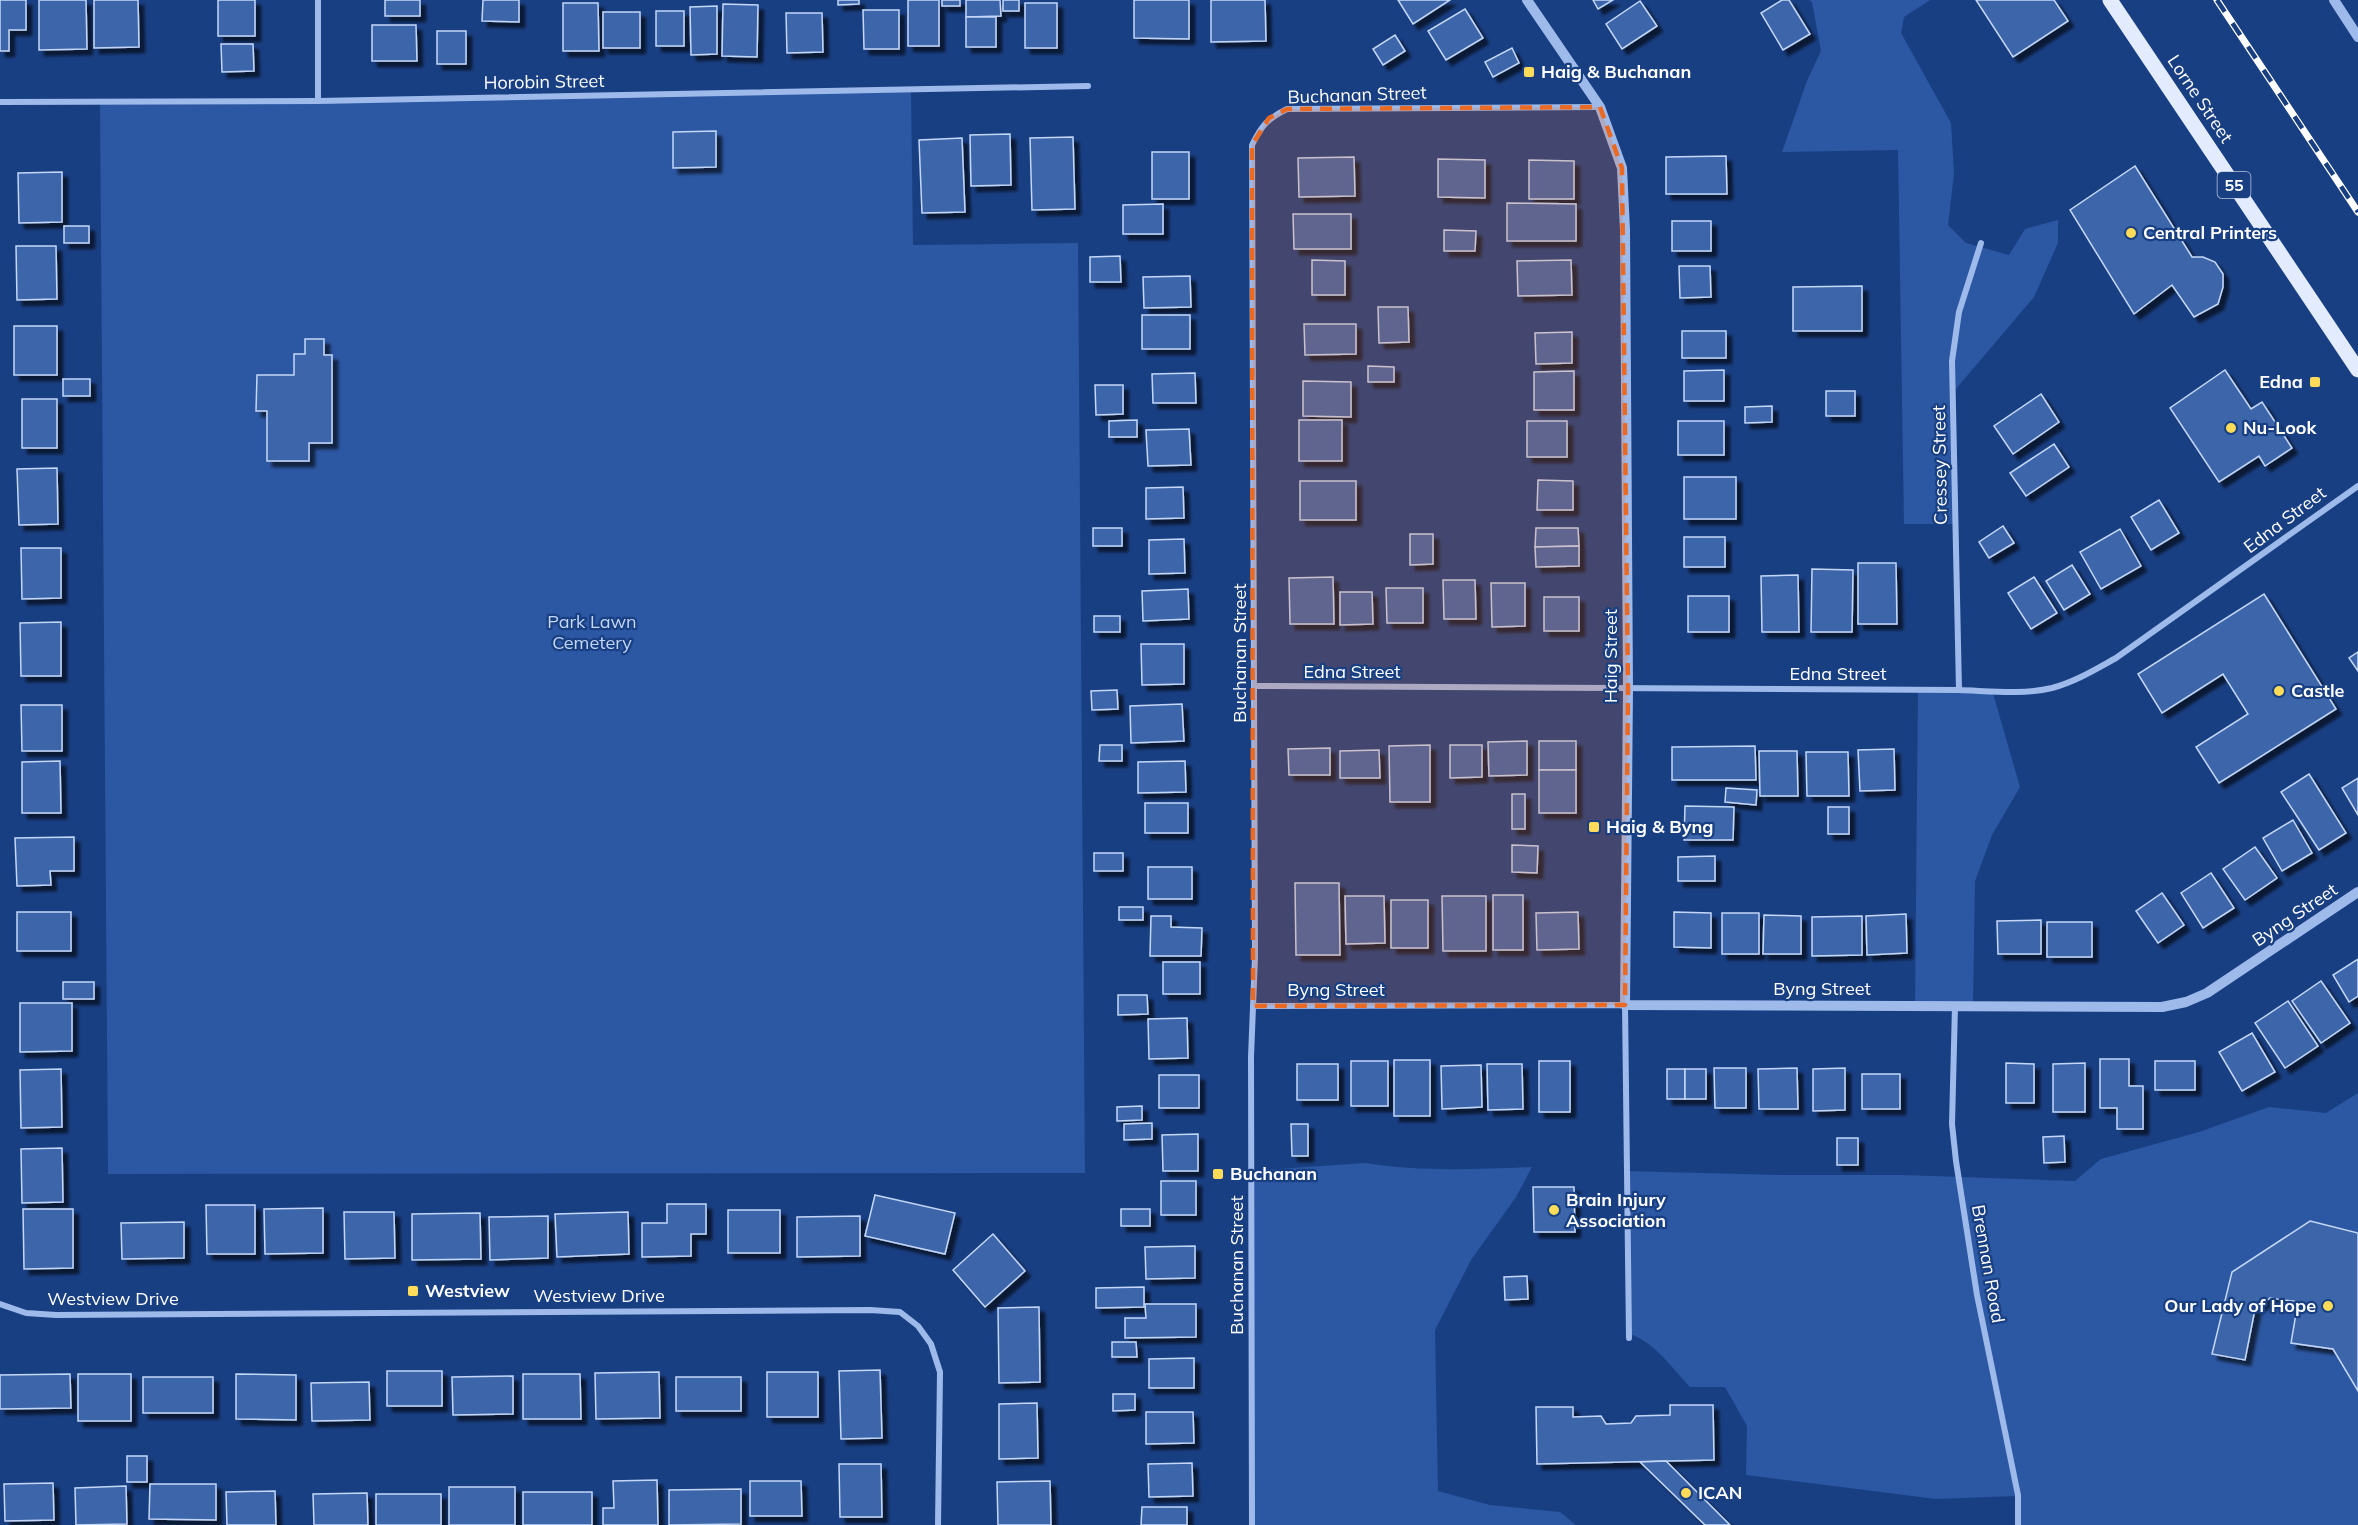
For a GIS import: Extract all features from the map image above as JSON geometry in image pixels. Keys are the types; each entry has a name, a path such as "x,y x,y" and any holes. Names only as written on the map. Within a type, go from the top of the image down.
{"main road":[{"name":"Lorne Street","path":"2110,0 2358,370"}],"street":[{"path":"318,0 318,101"},
{"name":"Haig Street","path":"1527,0 1600,106 1622,168 1626,230 1628,689 1626,1005 1629,1338"},
{"path":"2334,0 2358,37"},
{"name":"Horobin Street","path":"0,102 318,101 1088,86"},
{"name":"Buchanan Street","path":"1252,1525 1251,1057 1256,957 1256,686 1252,145 1269,118 1287,109 1600,106"},
{"name":"Cressey Street","path":"1959,690 1952,361 1959,312 1981,243"},
{"name":"Edna Street","path":"1256,686 1959,690 2018,693 2053,688 2084,676 2116,658 2358,486"},
{"name":"Byng Street","path":"1253,1006 2162,1007 2186,1002 2207,993 2358,892"},
{"name":"Brennan Road","path":"1955,1006 1952,1124 1956,1161 1977,1295 2018,1495 2018,1525"},
{"name":"Westview Drive","path":"0,1304 26,1313 56,1315 858,1310 900,1312 918,1326 931,1344 940,1372 938,1525"}],"highlighted area":[{"path":"1600,107 1622,168 1628,689 1625,1005 1253,1006 1252,145 1269,118 1287,109"}],"green space":[{"path":"1809,0 1930,0 1904,17 1901,33 1951,123 1954,174 1948,225 1966,243 2009,255 2025,229 2058,220 2058,243 2034,297 1955,390 1958,524 1904,524 1898,150 1782,152 1807,81 1821,51 1812,2"},
{"name":"Park Lawn Cemetery","path":"911,92 913,245 1078,243 1085,1173 108,1174 100,103"},
{"path":"1918,688 1992,690 2020,787 1992,835 1975,881 1973,1004 1915,1004"},
{"path":"2358,1093 2358,1525 2017,1525 2016,1496 1936,1499 1746,1475 1747,1426 1725,1387 1690,1387 1654,1348 1627,1333 1625,1171 1903,1175 2075,1181 2101,1159 2199,1132 2269,1107 2326,1113"},
{"path":"1365,1163 1427,1169 1532,1167 1516,1197 1471,1260 1435,1330 1438,1491 1490,1505 1560,1512 1576,1525 1250,1525 1250,1171"}],"building":[{"path":"0,0 26,0 26,30 9,30 9,51 0,51"},
{"path":"39,0 86,0 87,49 39,50"},
{"path":"94,0 138,0 139,47 94,48"},
{"path":"218,0 255,0 255,36 218,36"},
{"path":"385,0 420,0 420,16 385,16"},
{"path":"483,0 519,0 519,22 482,21"},
{"path":"838,0 859,0 859,4 838,5"},
{"path":"908,0 939,0 939,46 908,46"},
{"path":"942,0 960,0 960,6 942,6"},
{"path":"966,0 1000,0 1001,16 966,17"},
{"path":"1003,0 1019,0 1019,11 1003,11"},
{"path":"1134,0 1189,0 1189,39 1134,38"},
{"path":"1211,0 1265,0 1266,41 1211,42"},
{"path":"1398,0 1450,0 1413,24"},
{"path":"1593,0 1613,0 1598,9"},
{"path":"1782,0 1789,0 1810,34 1783,50 1761,13"},
{"path":"1976,0 2054,0 2068,21 2013,57"},
{"path":"1640,1 1657,26 1622,49 1606,24"},
{"path":"563,3 598,3 599,51 563,51"},
{"path":"1025,3 1057,3 1057,48 1025,48"},
{"path":"723,4 758,5 757,57 722,56"},
{"path":"717,6 717,54 691,55 690,7"},
{"path":"1465,9 1483,38 1446,60 1428,31"},
{"path":"863,10 899,10 899,49 864,49"},
{"path":"656,11 684,11 684,46 656,46"},
{"path":"603,12 640,12 640,48 603,48"},
{"path":"786,13 822,13 823,52 787,53"},
{"path":"966,17 996,17 996,47 966,47"},
{"path":"372,25 416,25 417,61 372,61"},
{"path":"437,31 466,31 466,64 437,64"},
{"path":"1395,35 1405,51 1383,65 1373,49"},
{"path":"221,44 253,44 254,71 222,72"},
{"path":"1512,48 1519,63 1493,77 1485,62"},
{"path":"716,131 716,167 673,168 673,132"},
{"path":"1010,134 1011,185 971,186 970,135"},
{"path":"1073,137 1075,209 1032,210 1030,138"},
{"path":"962,138 965,212 922,213 919,140"},
{"path":"1152,152 1189,152 1189,199 1152,199"},
{"path":"1726,156 1727,194 1666,194 1666,157"},
{"path":"1354,157 1355,196 1299,197 1298,158"},
{"path":"1438,159 1485,160 1485,198 1438,197"},
{"path":"1529,160 1574,161 1574,199 1529,199"},
{"name":"Central Printers","path":"2135,166 2192,257 2203,257 2215,262 2223,274 2223,287 2218,304 2194,317 2172,285 2134,314 2070,210"},
{"path":"62,172 62,222 19,223 18,173"},
{"path":"1507,203 1576,204 1576,241 1507,241"},
{"path":"1163,204 1163,234 1123,234 1123,205"},
{"path":"1293,214 1351,214 1351,249 1294,249"},
{"path":"1672,221 1711,221 1711,251 1672,251"},
{"path":"64,226 89,226 89,243 64,243"},
{"path":"1444,230 1476,231 1475,251 1444,251"},
{"path":"16,246 56,246 57,299 17,300"},
{"path":"1120,256 1121,282 1090,282 1090,257"},
{"path":"1312,260 1345,261 1345,295 1312,295"},
{"path":"1571,260 1572,295 1518,296 1517,261"},
{"path":"1679,266 1710,266 1711,297 1680,298"},
{"path":"1190,276 1191,307 1144,308 1143,277"},
{"path":"1862,286 1862,331 1793,331 1793,287"},
{"path":"1378,307 1408,307 1409,342 1379,343"},
{"path":"1142,315 1190,315 1190,349 1142,349"},
{"path":"1304,324 1356,324 1356,354 1305,355"},
{"path":"14,326 57,326 57,375 14,375"},
{"path":"1682,331 1726,331 1726,358 1682,358"},
{"path":"1572,332 1572,363 1536,364 1535,333"},
{"path":"305,339 324,339 324,355 332,355 332,443 309,443 309,461 267,461 267,411 256,411 257,375 294,375 294,354 305,354"},
{"path":"1368,366 1394,367 1394,382 1368,382"},
{"path":"1724,370 1724,401 1684,401 1684,371"},
{"name":"Nu-Look","path":"2225,370 2251,409 2262,402 2292,448 2265,466 2259,456 2219,482 2170,408"},
{"path":"1574,371 1574,410 1534,410 1534,372"},
{"path":"1195,373 1196,403 1153,403 1152,374"},
{"path":"63,379 90,379 90,396 63,396"},
{"path":"1303,381 1351,382 1351,417 1303,416"},
{"path":"1095,385 1123,385 1123,414 1096,415"},
{"path":"1826,391 1855,391 1855,416 1826,416"},
{"path":"2041,394 2059,422 2013,454 1994,426"},
{"path":"22,399 57,399 57,448 22,448"},
{"path":"1772,406 1772,422 1745,423 1745,407"},
{"path":"1137,420 1137,437 1109,437 1109,421"},
{"path":"1299,420 1342,420 1342,461 1299,461"},
{"path":"1527,421 1567,421 1567,457 1527,457"},
{"path":"1678,421 1724,421 1724,455 1678,455"},
{"path":"1189,429 1191,465 1148,466 1146,430"},
{"path":"2054,444 2069,467 2026,496 2010,473"},
{"path":"57,468 58,524 19,525 17,469"},
{"path":"1684,477 1736,477 1736,519 1684,519"},
{"path":"1538,480 1573,481 1573,510 1537,510"},
{"path":"1300,481 1356,481 1356,520 1300,520"},
{"path":"1183,487 1184,518 1146,519 1146,488"},
{"path":"2159,500 2179,533 2151,550 2131,517"},
{"path":"2003,526 2014,543 1989,558 1979,542"},
{"path":"1093,528 1122,528 1122,546 1093,546"},
{"path":"1536,528 1578,528 1579,546 1535,547"},
{"path":"2120,529 2141,566 2101,589 2080,552"},
{"path":"1410,534 1433,534 1433,564 1410,565"},
{"path":"1684,537 1725,537 1725,567 1684,567"},
{"path":"1184,539 1185,573 1149,574 1149,540"},
{"path":"1579,546 1579,566 1536,567 1535,547"},
{"path":"21,548 61,548 61,598 22,599"},
{"path":"1858,563 1896,563 1897,624 1858,624"},
{"path":"2072,565 2090,594 2064,610 2046,581"},
{"path":"1812,569 1853,570 1852,632 1811,632"},
{"path":"1798,575 1799,632 1762,632 1761,576"},
{"path":"1333,577 1334,624 1290,624 1289,578"},
{"path":"2034,577 2057,613 2031,629 2008,593"},
{"path":"1443,580 1475,580 1476,619 1444,619"},
{"path":"1491,583 1525,583 1525,626 1492,627"},
{"path":"1386,588 1423,588 1423,623 1387,623"},
{"path":"1188,589 1189,619 1143,621 1142,591"},
{"path":"1340,592 1372,592 1373,624 1340,625"},
{"name":"Castle","path":"2264,594 2336,709 2219,783 2196,747 2248,714 2223,674 2162,713 2138,674"},
{"path":"1688,596 1729,596 1729,632 1688,632"},
{"path":"1544,597 1579,597 1579,631 1544,631"},
{"path":"1094,616 1120,616 1120,632 1094,632"},
{"path":"61,622 61,676 21,676 20,623"},
{"path":"1141,644 1184,644 1184,684 1142,685"},
{"path":"2358,652 2358,671 2349,658"},
{"path":"1117,690 1118,709 1092,710 1091,691"},
{"path":"1182,704 1184,741 1131,743 1130,706"},
{"path":"21,705 62,705 62,751 22,751"},
{"path":"1527,741 1527,775 1489,776 1488,742"},
{"path":"1539,741 1576,741 1576,770 1539,770"},
{"path":"1100,745 1122,745 1122,761 1099,761"},
{"path":"1430,745 1430,802 1390,802 1389,746"},
{"path":"1450,745 1482,745 1482,777 1450,778"},
{"path":"1755,746 1756,780 1672,780 1672,747"},
{"path":"1330,748 1330,775 1289,775 1288,749"},
{"path":"1894,749 1895,790 1860,791 1858,750"},
{"path":"1379,750 1380,778 1340,778 1340,751"},
{"path":"1759,751 1797,751 1798,796 1760,796"},
{"path":"1806,752 1848,752 1849,796 1807,796"},
{"path":"60,761 61,813 22,813 22,762"},
{"path":"1185,761 1186,792 1138,793 1138,762"},
{"path":"1539,770 1576,770 1576,813 1539,813"},
{"path":"2309,774 2346,833 2319,850 2281,792"},
{"path":"2358,778 2358,815 2342,788"},
{"path":"1726,788 1757,790 1756,805 1725,802"},
{"path":"1512,794 1525,794 1525,829 1512,829"},
{"path":"1145,803 1188,803 1188,833 1145,833"},
{"path":"1685,806 1734,807 1733,840 1684,840"},
{"path":"1828,807 1849,807 1849,834 1828,834"},
{"path":"2293,820 2312,853 2282,871 2263,838"},
{"path":"74,837 74,871 50,871 51,885 17,886 15,838"},
{"path":"1512,845 1538,846 1537,873 1512,872"},
{"path":"2255,847 2277,878 2245,900 2223,869"},
{"path":"1094,853 1123,853 1123,871 1094,871"},
{"path":"1715,856 1715,881 1678,881 1678,857"},
{"path":"1148,867 1192,867 1192,899 1148,899"},
{"path":"2211,873 2234,908 2203,928 2181,893"},
{"path":"1295,883 1339,883 1340,955 1296,955"},
{"path":"2162,893 2184,925 2158,943 2136,911"},
{"path":"1493,895 1523,895 1523,950 1493,950"},
{"path":"1345,896 1384,896 1385,943 1346,944"},
{"path":"1442,896 1486,896 1486,951 1443,951"},
{"path":"1391,900 1428,900 1428,948 1391,948"},
{"path":"1119,907 1143,907 1143,920 1119,920"},
{"path":"17,912 71,912 71,951 17,951"},
{"path":"1578,912 1579,949 1537,950 1536,913"},
{"path":"1674,912 1711,913 1711,948 1674,947"},
{"path":"1722,913 1759,913 1759,954 1722,954"},
{"path":"1906,914 1907,953 1867,955 1866,916"},
{"path":"1764,915 1801,916 1801,954 1763,954"},
{"path":"1151,916 1171,916 1171,927 1202,928 1201,956 1150,956"},
{"path":"1862,916 1862,955 1812,956 1812,917"},
{"path":"2041,920 2041,954 1998,954 1997,921"},
{"path":"2047,922 2092,922 2092,957 2047,957"},
{"path":"2358,959 2358,996 2349,1002 2333,975"},
{"path":"1163,962 1200,962 1200,994 1163,994"},
{"path":"2321,981 2350,1023 2321,1043 2292,1001"},
{"path":"63,982 94,982 94,999 63,999"},
{"path":"1118,995 1147,995 1148,1014 1118,1015"},
{"path":"2288,1001 2318,1046 2285,1068 2255,1023"},
{"path":"20,1003 72,1003 72,1051 20,1052"},
{"path":"1187,1018 1188,1058 1149,1059 1148,1019"},
{"path":"2252,1033 2275,1072 2242,1091 2219,1052"},
{"path":"2100,1059 2129,1059 2129,1086 2143,1086 2143,1129 2117,1129 2117,1108 2100,1108"},
{"path":"1394,1060 1430,1060 1430,1116 1394,1116"},
{"path":"1351,1061 1388,1061 1388,1106 1351,1106"},
{"path":"1539,1061 1570,1061 1570,1112 1539,1112"},
{"path":"2155,1061 2195,1061 2195,1090 2155,1090"},
{"path":"2006,1063 2034,1064 2034,1103 2006,1103"},
{"path":"2085,1063 2085,1112 2053,1112 2053,1064"},
{"path":"1297,1064 1338,1064 1338,1100 1297,1100"},
{"path":"1487,1064 1522,1064 1523,1109 1488,1110"},
{"path":"1481,1065 1482,1107 1442,1109 1441,1066"},
{"path":"1714,1068 1746,1068 1746,1108 1715,1108"},
{"path":"1797,1068 1798,1109 1759,1109 1758,1069"},
{"path":"1845,1068 1845,1110 1813,1111 1813,1069"},
{"path":"61,1069 62,1127 21,1128 20,1070"},
{"path":"1667,1069 1685,1069 1685,1099 1667,1099"},
{"path":"1685,1069 1706,1069 1706,1099 1685,1099"},
{"path":"1862,1074 1900,1074 1900,1109 1862,1109"},
{"path":"1159,1075 1199,1075 1199,1108 1159,1108"},
{"path":"1142,1106 1142,1120 1117,1121 1117,1107"},
{"path":"1152,1123 1152,1139 1124,1140 1124,1124"},
{"path":"1291,1124 1308,1124 1308,1156 1292,1156"},
{"path":"1198,1134 1198,1171 1163,1171 1162,1135"},
{"path":"2064,1136 2065,1162 2044,1163 2043,1137"},
{"path":"1837,1138 1858,1138 1858,1165 1837,1165"},
{"path":"62,1148 63,1202 22,1203 21,1149"},
{"path":"1161,1181 1196,1181 1196,1215 1161,1215"},
{"name":"Brain Injury Association","path":"1533,1187 1574,1187 1575,1232 1534,1232"},
{"path":"875,1195 955,1213 945,1254 865,1236"},
{"path":"667,1204 706,1204 706,1234 691,1234 691,1256 642,1257 642,1223 667,1223"},
{"path":"206,1205 255,1205 255,1254 207,1254"},
{"path":"323,1208 323,1253 265,1254 264,1209"},
{"path":"23,1209 73,1209 73,1268 24,1269"},
{"path":"1121,1209 1150,1209 1150,1226 1121,1226"},
{"path":"728,1210 780,1210 780,1253 728,1253"},
{"path":"344,1212 394,1212 395,1258 345,1259"},
{"path":"628,1212 629,1254 557,1257 555,1214"},
{"path":"480,1213 481,1259 412,1260 412,1214"},
{"path":"548,1216 548,1258 490,1260 489,1217"},
{"path":"860,1216 860,1256 797,1257 797,1217"},
{"name":"Our Lady of Hope","path":"2310,1221 2358,1233 2358,1391 2333,1349 2291,1343 2298,1302 2270,1298 2255,1309 2245,1360 2212,1354 2232,1272"},
{"path":"184,1222 184,1258 122,1259 121,1223"},
{"path":"993,1234 1025,1271 985,1307 953,1270"},
{"path":"1195,1246 1195,1278 1146,1279 1145,1247"},
{"path":"1527,1276 1528,1299 1505,1300 1504,1277"},
{"path":"1144,1287 1144,1307 1096,1308 1096,1288"},
{"path":"1145,1304 1196,1304 1196,1337 1125,1338 1125,1318 1146,1318"},
{"path":"1039,1307 1040,1382 999,1383 998,1308"},
{"path":"1112,1342 1136,1342 1137,1357 1112,1357"},
{"path":"1194,1358 1194,1388 1149,1388 1149,1359"},
{"path":"880,1370 882,1438 841,1439 839,1371"},
{"path":"387,1371 442,1371 442,1406 387,1406"},
{"path":"659,1372 660,1418 596,1419 595,1373"},
{"path":"767,1372 818,1372 818,1417 767,1417"},
{"path":"70,1374 71,1408 0,1409 0,1375"},
{"path":"78,1374 131,1374 131,1421 78,1421"},
{"path":"236,1374 296,1375 296,1420 236,1419"},
{"path":"523,1374 580,1374 581,1419 523,1419"},
{"path":"513,1376 513,1414 453,1415 452,1377"},
{"path":"143,1377 213,1377 213,1413 143,1413"},
{"path":"676,1377 741,1377 741,1411 676,1411"},
{"path":"369,1382 370,1420 312,1421 311,1383"},
{"path":"1113,1394 1135,1394 1135,1410 1113,1411"},
{"path":"1037,1403 1038,1458 999,1459 999,1404"},
{"path":"1670,1405 1713,1405 1714,1460 1537,1464 1536,1407 1573,1407 1573,1417 1601,1416 1606,1424 1631,1423 1636,1416 1670,1415"},
{"path":"1146,1412 1193,1412 1194,1443 1146,1444"},
{"path":"127,1456 147,1456 147,1482 127,1482"},
{"name":"ICAN","path":"1666,1461 1730,1525 1705,1525 1640,1462"},
{"path":"1192,1463 1193,1496 1149,1497 1148,1464"},
{"path":"839,1464 881,1464 882,1517 840,1517"},
{"path":"657,1480 658,1525 603,1525 603,1508 614,1508 613,1481"},
{"path":"750,1481 801,1481 802,1516 750,1516"},
{"path":"1050,1481 1051,1525 998,1525 997,1482"},
{"path":"53,1483 54,1520 5,1521 4,1484"},
{"path":"150,1484 216,1484 216,1520 149,1519"},
{"path":"126,1486 127,1524 76,1525 75,1488"},
{"path":"449,1487 515,1487 515,1525 449,1525"},
{"path":"741,1489 741,1524 669,1525 669,1490"},
{"path":"275,1491 276,1525 227,1525 226,1492"},
{"path":"523,1492 592,1492 592,1525 523,1525"},
{"path":"367,1493 368,1525 314,1525 313,1494"},
{"path":"376,1494 441,1494 441,1525 376,1525"},
{"path":"1142,1507 1187,1507 1187,1525 1141,1525"}],"railway":[{"path":"2217,0 2358,212"}],"place":[{"name":"Haig & Buchanan","path":"1529,72"},
{"name":"Central Printers","path":"2131,233"},
{"name":"Edna","path":"2315,382"},
{"name":"Nu-Look","path":"2231,428"},
{"name":"Castle","path":"2279,691"},
{"name":"Haig & Byng","path":"1594,827"},
{"name":"Buchanan","path":"1218,1174"},
{"name":"Brain Injury Association","path":"1554,1210"},
{"name":"Westview","path":"413,1291"},
{"name":"Our Lady of Hope","path":"2328,1306"},
{"name":"ICAN","path":"1686,1493"}]}
